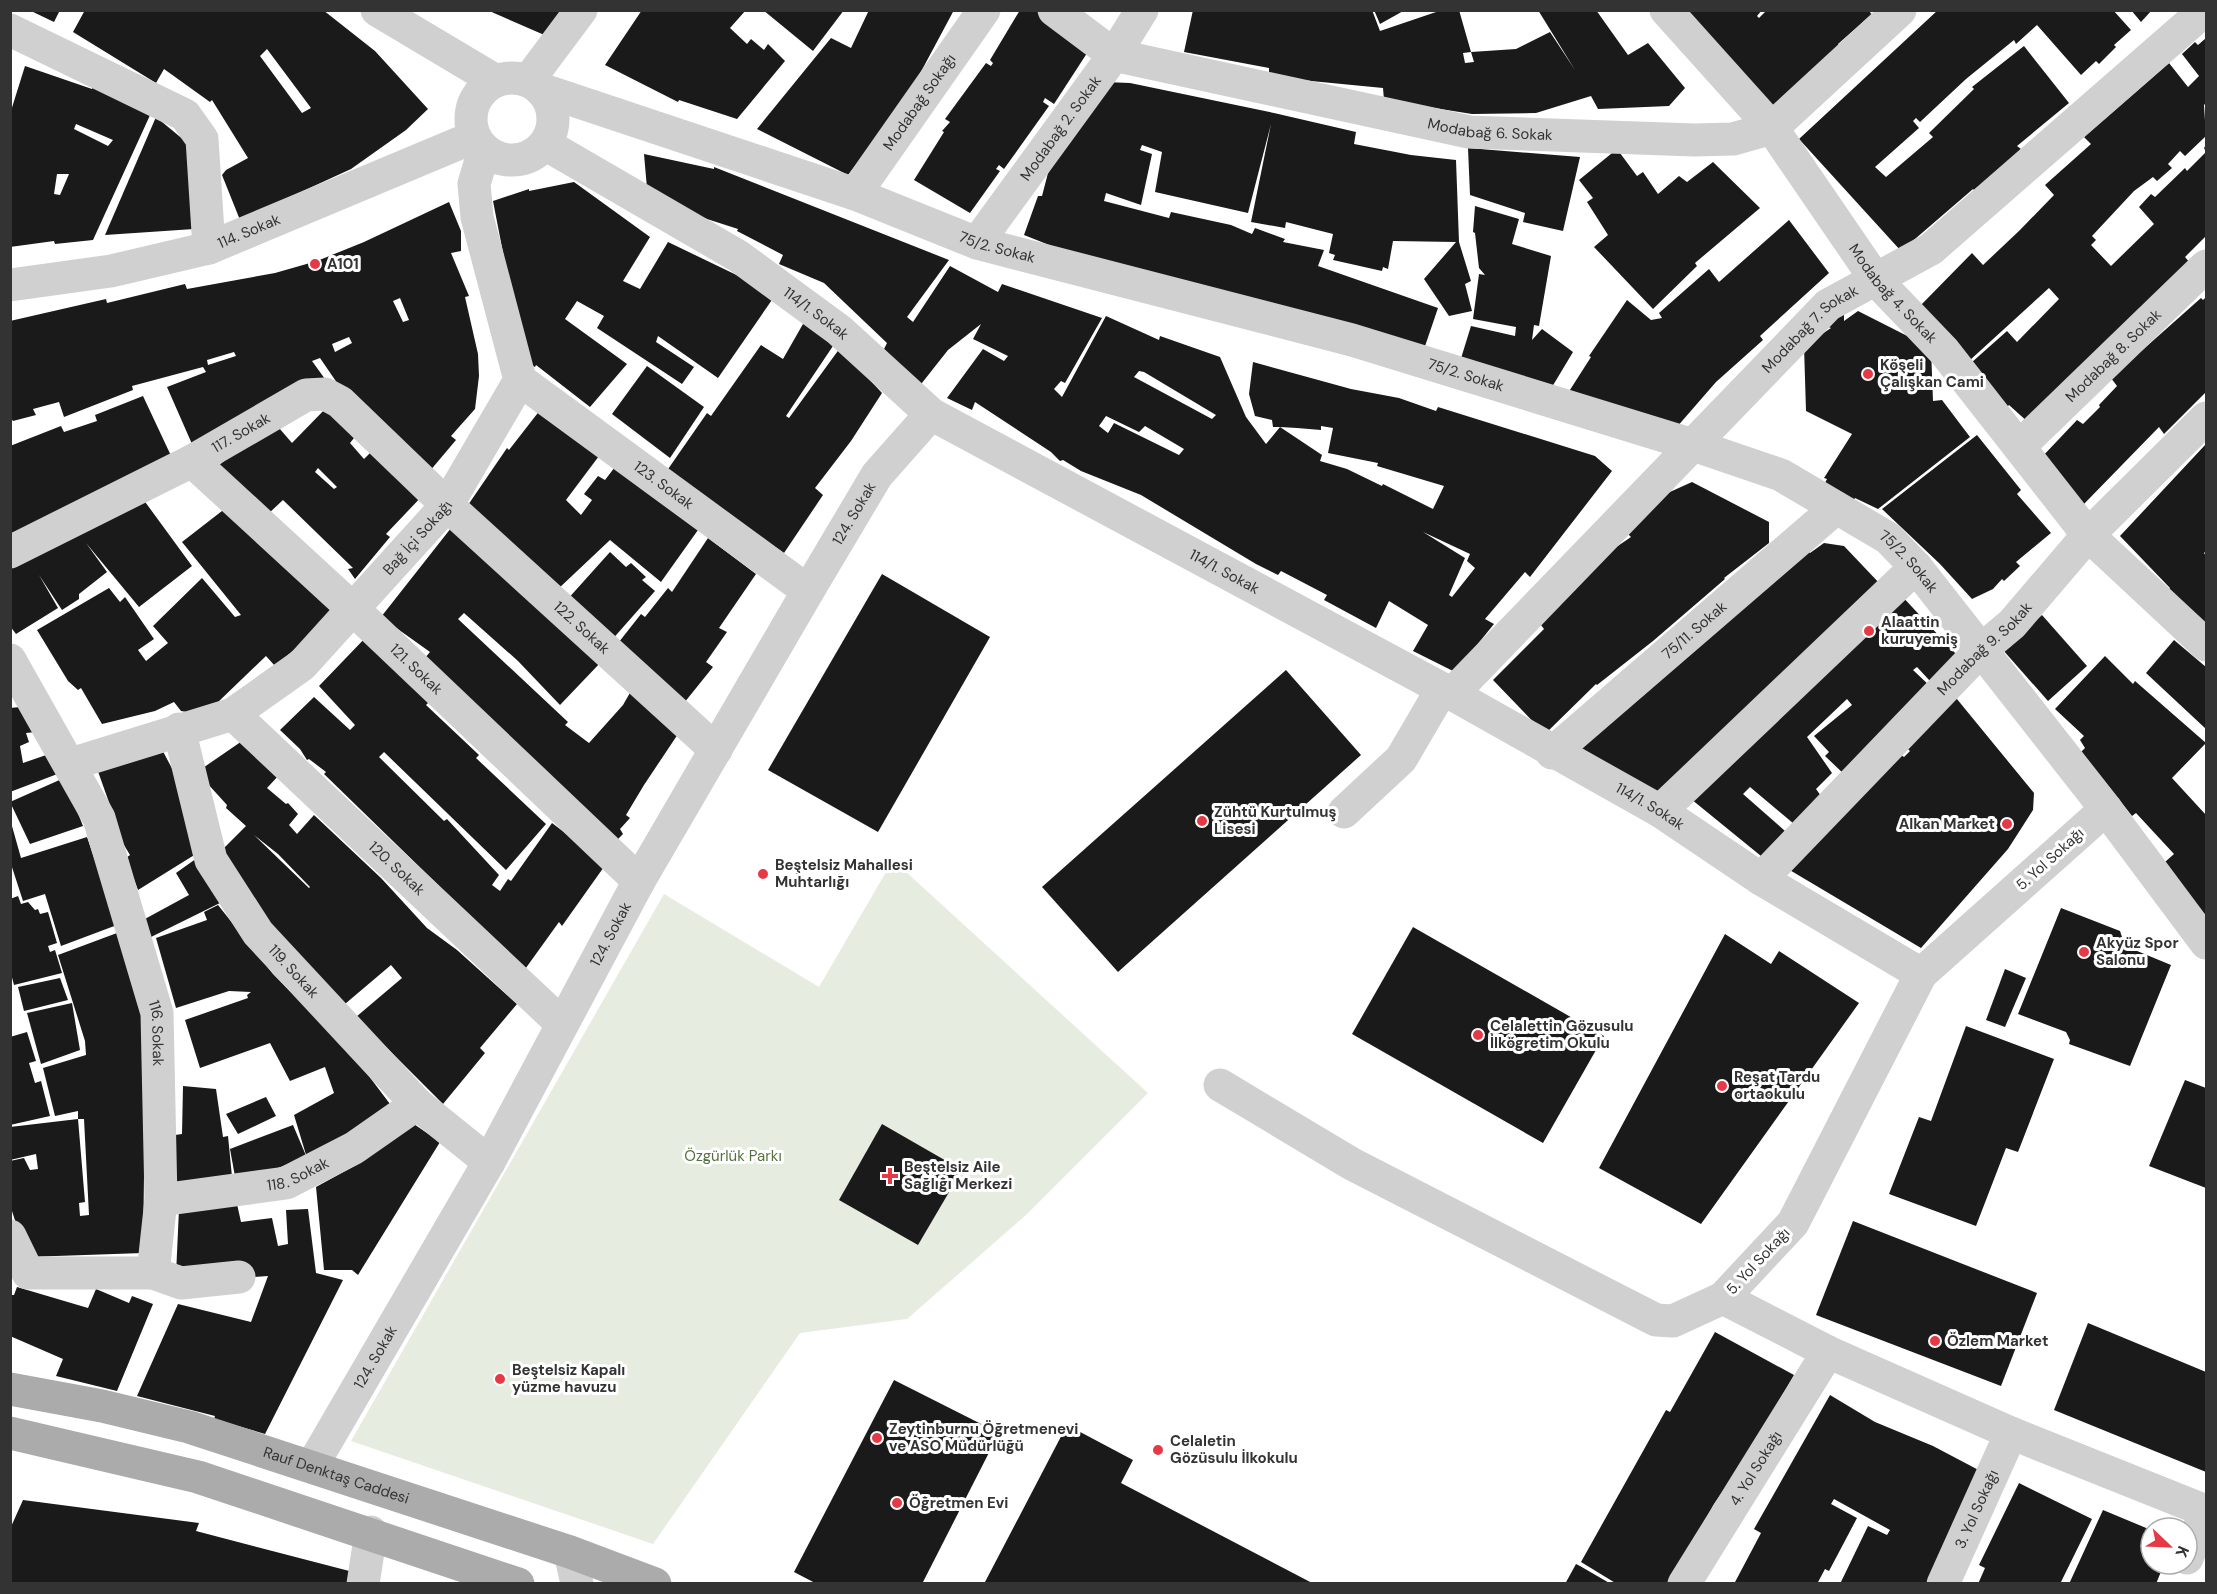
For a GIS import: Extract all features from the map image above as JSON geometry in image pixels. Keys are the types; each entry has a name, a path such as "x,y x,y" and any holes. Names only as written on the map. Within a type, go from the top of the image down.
{"main road":[{"name":"Rauf Denktaş Caddesi","path":"10,1389 102,1406 189,1427 570,1552 655,1584"},
{"path":"10,1433 198,1477 518,1584"}],"street":[{"path":"377,10 496,81"},
{"path":"534,85 581,10"},
{"name":"Modabağ Sokağı","path":"855,194 984,10"},
{"name":"Modabağ 6. Sokak","path":"1054,10 1114,55 1469,132 1694,140 1733,139 1772,128 1900,10"},
{"name":"Modabağ 4. Sokak","path":"1666,10 1772,128 1876,280 1944,351 2088,535 2206,645"},
{"name":"Modabağ 7. Sokak","path":"1344,812 1401,759 1447,691 1693,445 1828,305 1930,249 2205,10"},
{"name":"Modabağ 2. Sokak","path":"977,243 1145,13"},
{"path":"10,30 185,116 202,139 209,248"},
{"path":"506,78 534,85 548,99 553,122 545,144 535,153 516,160 495,157 479,143 470,124 476,99 484,88 506,78"},
{"name":"75/2. Sokak","path":"534,85 855,194 977,243 1352,340 1693,445 1781,475 1888,538 1916,567 2106,809 2206,943"},
{"path":"479,143 474,184 477,218 520,380"},
{"name":"114. Sokak","path":"10,285 111,271 209,248 479,143"},
{"name":"114/1. Sokak","path":"545,144 738,256 839,330 931,414 1447,691 1552,753 1660,811 1761,879 1921,974"},
{"name":"Modabağ 8. Sokak","path":"2020,446 2206,266"},
{"name":"Bağ İçi Sokağı","path":"71,764 233,714 302,665 447,505 520,380"},
{"name":"123. Sokak","path":"520,380 807,591"},
{"name":"117. Sokak","path":"10,552 192,461 306,395 325,394 340,402 447,505"},
{"name":"124. Sokak","path":"312,1466 489,1162 561,1023 639,881 807,591 877,475 931,414"},
{"name":"Modabağ 9. Sokak","path":"1761,879 1981,650 2012,624 2088,535 2206,418"},
{"name":"121. Sokak","path":"192,461 354,610 639,881"},
{"name":"122. Sokak","path":"447,505 716,750"},
{"name":"75/11. Sokak","path":"1552,753 1836,508"},
{"path":"1660,811 1916,567"},
{"name":"116. Sokak","path":"10,660 71,764 99,818 158,1013 161,1200 153,1273"},
{"name":"120. Sokak","path":"233,714 561,1023"},
{"name":"119. Sokak","path":"179,729 211,861 258,933 417,1104 489,1162"},
{"name":"5. Yol Sokağı","path":"2106,809 1921,974 1793,1222 1723,1298 1827,1352 2011,1433 2206,1511"},
{"path":"1220,1085 1352,1164 1656,1320 1673,1321 1723,1298"},
{"name":"118. Sokak","path":"161,1200 286,1183 354,1148 417,1104"},
{"path":"10,1236 28,1273 153,1273 181,1283 239,1277"},
{"name":"4. Yol Sokağı","path":"1684,1584 1827,1352"},
{"name":"3. Yol Sokağı","path":"1943,1584 2011,1433"},
{"path":"2199,1528 2206,1511"},
{"path":"363,1584 371,1533"},
{"path":"570,1552 577,1584"}],"green space":[{"name":"Özgürlük Parkı","path":"893,860 1148,1093 1025,1216 907,1319 800,1333 653,1544 351,1441 664,894 819,987"}],"building":[{"path":"29,10 60,10 54,22"},
{"path":"85,10 323,10 375,51 428,109 406,130 351,169 240,220 222,175 226,170 248,158 212,100 210,102 164,69 156,83 73,32","holes":["267,49 311,108 302,113 260,56"]},
{"path":"487,10 563,10 549,37"},
{"path":"642,10 746,10 730,28 747,44 751,39 764,50 768,44 785,61 737,119 679,100 678,102 605,65"},
{"path":"763,10 844,10 813,51"},
{"path":"869,10 954,10 916,81 920,83 848,175 757,129 831,38 851,48"},
{"path":"1020,10 1036,10 1091,47 1054,104 1045,98 1043,102 1049,106 1004,169 999,165 996,169 1000,171 970,213 914,180 944,132 942,131 950,122 945,119 986,63 991,66 993,63 990,60"},
{"path":"1193,10 1372,10 1380,31 1442,10 1459,10 1471,52 1516,49 1550,32 1575,70 1538,10 1596,10 1628,55 1648,43 1685,88 1669,106 1598,109 1591,96 1536,113 1472,114 1384,100 1383,88 1269,77 1269,68 1184,52","holes":["1471,52 1474,62 1465,63 1463,53"]},
{"path":"1374,10 1405,10 1380,24"},
{"path":"1686,10 1762,10 1757,16 1759,18 1767,10 1872,10 1870,13 1872,14 1838,44 1840,47 1768,110"},
{"path":"1938,10 2113,10 2131,30 2114,45 2116,47 2099,64 2096,61 2081,75 2037,25 2016,44 2014,40 1966,79 1920,122 1916,118 1913,121 1919,128 1875,167 1886,177 1933,137 1929,133 1974,89 1972,87 2024,46 2069,103 2017,146 2021,149 1976,192 1973,189 1901,251 1799,139"},
{"path":"2131,10 2152,10 2141,22"},
{"path":"2206,38 2206,103 2204,105 2206,136 2185,156 2180,151 2168,164 2172,168 2157,181 2153,177 2134,191 2092,236 2096,240 2091,245 2111,266 2154,224 2139,207 2151,194 2155,197 2185,168 2187,171 2206,152 2206,236 2185,257 2195,269 2029,423 2009,405 2006,408 1971,363 2007,331 2017,342 2059,299 2049,288 1969,361 1921,305 1972,253 1983,265 2020,230 2054,195 2045,185 2091,144 2084,137 2169,63 2188,87 2199,76 2182,54 2195,42 2198,45"},
{"path":"25,66 92,89 95,83 151,113 93,240 55,244 54,241 10,247 10,114","holes":["76,124 113,140 108,146 74,129","57,174 69,174 60,195 54,194"]},
{"path":"1105,82 1130,83 1356,132 1354,144 1411,155 1456,160 1459,242 1471,281 1465,284 1472,311 1449,316 1424,279 1456,242 1393,241 1388,269 1383,267 1382,271 1333,260 1335,255 1329,253 1333,234 1286,222 1285,228 1251,222 1271,124 1248,213 1155,192 1162,152 1142,145 1140,150 1152,154 1141,205 1106,193 1104,201 1169,218 1171,212 1231,225 1252,234 1255,228 1285,239 1283,242 1324,250 1318,266 1438,308 1422,355 1087,260 1024,235 1038,196 1042,196 1048,173"},
{"path":"156,117 196,150 194,229 105,235"},
{"path":"1468,148 1580,157 1563,231 1523,222 1525,213 1470,195"},
{"path":"1617,149 1637,176 1643,172 1658,194 1679,176 1687,182 1713,162 1760,208 1695,263 1697,266 1653,309 1594,247 1608,235 1587,202 1593,198 1579,180"},
{"path":"644,154 714,169 714,167 949,260 907,317 913,322 950,266 998,292 1002,284 1102,318 1065,383 1061,381 1054,389 1062,397 1106,316 1159,340 1160,336 1220,357 1246,417 1266,444 1280,427 1273,427 1272,420 1255,416 1249,394 1253,362 1351,389 1399,398 1436,411 1438,407 1595,456 1612,471 1530,577 1525,572 1485,619 1494,624 1455,672 1413,651 1428,625 1389,601 1376,628 1324,600 1327,595 1281,571 1278,575 1256,564 1141,495 1081,471 1063,460 1060,461 1051,452 975,402 972,410 947,398 983,349 1004,361 1008,356 973,339 981,324 948,350 918,388 884,349 887,343 824,283 779,264 783,255 737,231 738,229 648,200","holes":["1139,371 1144,372 1216,415 1212,419 1134,377","1106,416 1139,432 1145,426 1184,449 1179,455 1114,423 1108,433 1099,426","1321,426 1333,428 1328,453 1378,463 1377,466 1444,486 1433,509 1383,484 1382,486 1347,469 1320,461 1322,455 1280,427 1321,430","1423,532 1470,554 1467,561 1475,568 1452,597 1449,595 1465,558"]},
{"path":"574,182 650,237 623,281 640,289 668,242 776,294 718,378 658,336 656,342 694,367 682,384 597,328 604,316 577,301 565,319 627,364 590,407 536,365 535,367 524,361 493,201 529,189 529,191"},
{"path":"449,202 461,231 461,251 451,253 469,296 465,297 478,354 479,376 475,409 451,436 456,440 429,472 344,393 320,358 312,361 325,379 192,444 167,387 206,372 203,367 132,386 133,390 64,417 59,402 33,409 36,415 13,421 10,417 10,321 106,299 107,303 185,284 187,289 275,273 317,261 364,242","holes":["400,298 409,320 403,322 393,301","349,337 352,343 335,352 332,344","234,352 236,356 208,365 207,360"]},
{"path":"1475,206 1519,219 1512,244 1551,256 1539,326 1534,325 1532,340 1542,329 1573,352 1546,397 1458,368 1471,326 1515,336 1516,327 1473,319 1479,274 1485,275 1479,268 1475,233 1473,232"},
{"path":"1789,220 1829,273 1760,336 1763,340 1716,382 1676,428 1568,393 1591,357 1589,356 1627,300 1651,320 1662,318 1659,313 1709,269 1719,282"},
{"path":"2206,297 2206,392 2164,434 2159,427 2083,505 2041,458 2077,420 2083,424 2100,407 2099,405 2117,386 2111,378 2201,298 2203,300"},
{"path":"1844,311 1844,321 1858,311 1931,348 1933,401 1942,400 1970,437 1878,509 1855,498 1853,501 1825,483 1827,479 1824,478 1852,434 1806,411 1804,346 1831,328 1826,326"},
{"path":"807,317 839,337 786,416 789,418 840,348 882,393 851,441 815,488 823,495 784,553 666,472 707,413 711,416 761,345 783,359"},
{"path":"647,366 704,407 670,458 612,414"},
{"path":"143,396 173,460 10,538 10,446 61,426 64,432 97,421 95,415"},
{"path":"329,405 358,433 350,443 364,459 376,447 425,493 386,534 390,537 355,579 348,569 353,568 283,500 267,515 218,466 273,421 292,443","holes":["318,468 337,487 334,489 315,472"]},
{"path":"544,405 602,452 566,500 581,515 592,500 584,494 598,476 605,480 618,463 698,530 661,582 610,540 557,590 468,505 507,448 509,450"},
{"path":"1977,435 2021,490 2017,494 2051,533 2016,562 2020,566 2004,581 2002,579 1993,589 1972,599 1940,564 1882,509"},
{"path":"2206,444 2206,551 2204,553 2206,556 2206,628 2164,597 2170,588 2120,536"},
{"path":"1692,482 1769,522 1769,543 1724,578 1653,641 1596,684 1545,734 1493,680 1544,629 1541,625 1584,569 1631,537 1626,532 1661,496"},
{"path":"143,499 192,566 139,607 86,543 107,572 79,594 79,599 62,610 39,575 58,608 16,634 10,626 10,566"},
{"path":"231,504 336,614 275,666 266,656 216,704 199,714 181,711 174,702 155,711 102,724 81,688 78,690 68,681 37,630 109,588 120,602 125,597 154,639 138,650 146,661 168,643 153,626 202,578 235,617 241,615 182,542"},
{"path":"455,523 602,661 560,705 518,661 464,613 458,619 568,722 565,725 589,743 623,705 631,691 682,728 626,815 630,818 620,829 623,834 614,843 424,659 430,652 381,617"},
{"path":"708,538 756,574 719,628 727,632 706,662 713,667 684,703 615,647 641,614 645,617 668,588 672,592"},
{"path":"1824,543 1844,546 1882,586 1662,801 1573,744 1807,550 1810,553"},
{"path":"610,552 626,567 631,563 646,577 642,580 655,591 610,642 566,601"},
{"path":"882,574 990,637 878,832 768,770"},
{"path":"1899,593 1956,654 1930,681 1917,667 1913,670 1931,687 1846,776 1825,756 1829,752 1814,736 1852,705 1847,699 1807,737 1832,773 1816,789 1821,796 1794,824 1750,787 1743,794 1785,831 1761,856 1691,799"},
{"path":"2042,615 2087,666 2048,701 2003,650"},
{"path":"369,634 430,701 426,705 479,755 476,758 546,824 506,870 384,752 379,757 444,821 447,819 499,875 492,885 500,891 508,879 511,881 552,823 606,864 562,926 559,922 523,972 469,915 324,774 326,772 309,759 307,760 300,749 280,730 314,697 350,730 355,725 319,686"},
{"path":"2174,640 2206,667 2206,729 2146,673"},
{"path":"2105,656 2133,684 2135,681 2206,743 2172,778 2206,815 2206,917 2165,862 2174,854 2136,813 2132,816 2081,752 2085,748 2080,740 2084,736 2055,709"},
{"name":"Zühtü Kurtulmuş Lisesi","path":"1286,670 1361,755 1118,972 1042,887"},
{"path":"1952,693 2034,793 2033,810 2008,849 1921,948 1788,869 1901,755 1904,757 1910,751 1903,744"},
{"path":"30,706 45,731 26,733 29,742 20,746 23,763 52,753 60,773 10,792 10,708"},
{"path":"245,739 280,774 267,788 286,804 288,803 298,814 289,825 297,834 314,815 381,878 427,928 457,950 517,1004 480,1048 485,1053 443,1104 356,1017 402,978 391,965 345,1004 285,941 216,856 246,826 226,808 227,805 197,772","holes":["254,835 278,854 310,887 309,888"]},
{"path":"158,742 176,776 204,849 138,890 126,858 130,855 112,825 116,822 95,763"},
{"path":"64,778 83,826 30,844 10,802"},
{"path":"10,819 21,858 87,837 117,925 61,946 45,894 23,901 10,861"},
{"path":"197,858 224,901 151,937 143,920 189,895 176,873"},
{"path":"18,896 21,904 28,902 35,910 38,909 40,914 48,912 57,943 48,946 50,952 55,950 62,973 14,985 10,970 10,899"},
{"path":"218,905 273,974 353,1055 393,1108 307,1158 294,1115 334,1093 325,1067 290,1081 270,1043 200,1068 185,1020 248,998 247,995 251,992 229,991 176,1008 156,938 207,920 204,912"},
{"path":"2061,908 2120,931 2125,946 2171,965 2130,1066 2069,1044 2070,1040 2066,1032 2018,1014"},
{"name":"Celalettin Gözusulu İlkögretim Okulu","path":"1413,927 1604,1036 1543,1143 1352,1034"},
{"path":"117,933 146,1020 143,1253 27,1257 10,1205 10,1161 24,1158 30,1170 38,1169 36,1154 10,1160 10,1127 78,1119 78,1111 55,1116 43,1068 86,1055 85,1041 58,955","holes":["78,1119 84,1119 89,1215 80,1216 79,1203 85,1202"]},
{"name":"Reşat Tardu ortaokulu","path":"1725,934 1771,964 1779,951 1859,1003 1701,1224 1599,1168"},
{"path":"2005,969 2026,978 2005,1027 1986,1020"},
{"path":"60,978 68,1000 24,1011 18,987"},
{"path":"72,1003 80,1050 41,1064 27,1013"},
{"path":"1966,1026 2054,1059 2018,1152 2006,1148 1976,1226 1889,1194 1919,1117 1931,1121"},
{"path":"27,1032 36,1061 29,1063 35,1083 41,1081 50,1116 10,1125 10,1037"},
{"path":"2185,1080 2206,1088 2206,1188 2149,1166"},
{"path":"183,1086 216,1089 223,1137 228,1136 233,1187 176,1189 175,1135 182,1134"},
{"path":"266,1097 276,1116 238,1134 226,1114"},
{"path":"408,1120 440,1142 358,1275 352,1270 324,1270 316,1187 358,1164"},
{"path":"882,1124 962,1170 918,1245 839,1200"},
{"path":"293,1125 307,1158 236,1182 230,1149"},
{"path":"237,1204 241,1222 272,1218 278,1246 288,1244 286,1210 308,1209 316,1273 343,1280 265,1434 214,1419 215,1416 137,1396 178,1304 251,1322 268,1276 253,1277 250,1265 176,1275 179,1209"},
{"path":"1853,1221 2037,1293 2001,1386 1816,1315"},
{"path":"17,1287 88,1308 96,1289 129,1303 132,1296 153,1304 117,1391 56,1376 63,1359 10,1336 10,1295 14,1295"},
{"path":"2088,1323 2206,1372 2206,1472 2054,1410"},
{"path":"1715,1332 1794,1375 1748,1455 1714,1504 1670,1584 1617,1584 1581,1562 1666,1410 1670,1412"},
{"name":"Öğretmen Evi","path":"894,1380 999,1433 922,1584 817,1584 794,1572"},
{"path":"1830,1395 1875,1422 1933,1446 1988,1475 1938,1584 1840,1584 1868,1526 1887,1535 1890,1530 1834,1499 1831,1504 1857,1518 1829,1571 1825,1569 1817,1584 1734,1584 1761,1533 1754,1529"},
{"path":"1067,1425 1133,1460 1121,1483 1314,1584 985,1582"},
{"path":"2019,1483 2092,1519 2060,1584 1978,1584 1985,1568 1979,1565"},
{"path":"23,1500 199,1523 196,1531 357,1573 355,1584 10,1584 10,1529"},
{"path":"2103,1510 2139,1525 2139,1576 2159,1576 2156,1584 2069,1584"},
{"path":"1576,1564 1580,1566 1611,1584 1565,1584"}],"place":[{"name":"A101","path":"315,264"},
{"name":"Köşeli Çalışkan Cami","path":"1868,374"},
{"name":"Alaattin kuruyemiş","path":"1869,631"},
{"name":"Zühtü Kurtulmuş Lisesi","path":"1202,821"},
{"name":"Alkan Market","path":"2007,824"},
{"name":"Beştelsiz Mahallesi Muhtarlığı","path":"763,874"},
{"name":"Akyüz Spor Salonu","path":"2084,952"},
{"name":"Celalettin Gözusulu İlkögretim Okulu","path":"1478,1035"},
{"name":"Reşat Tardu ortaokulu","path":"1722,1086"},
{"name":"Beştelsiz Aile Sağlığı Merkezi","path":"890,1176"},
{"name":"Özlem Market","path":"1935,1341"},
{"name":"Beştelsiz Kapalı yüzme havuzu","path":"500,1379"},
{"name":"Zeytinburnu Öğretmenevi ve ASO Müdürlüğü","path":"877,1438"},
{"name":"Celaletin Gözüsulu İlkokulu","path":"1158,1450"},
{"name":"Öğretmen Evi","path":"897,1503"}]}
